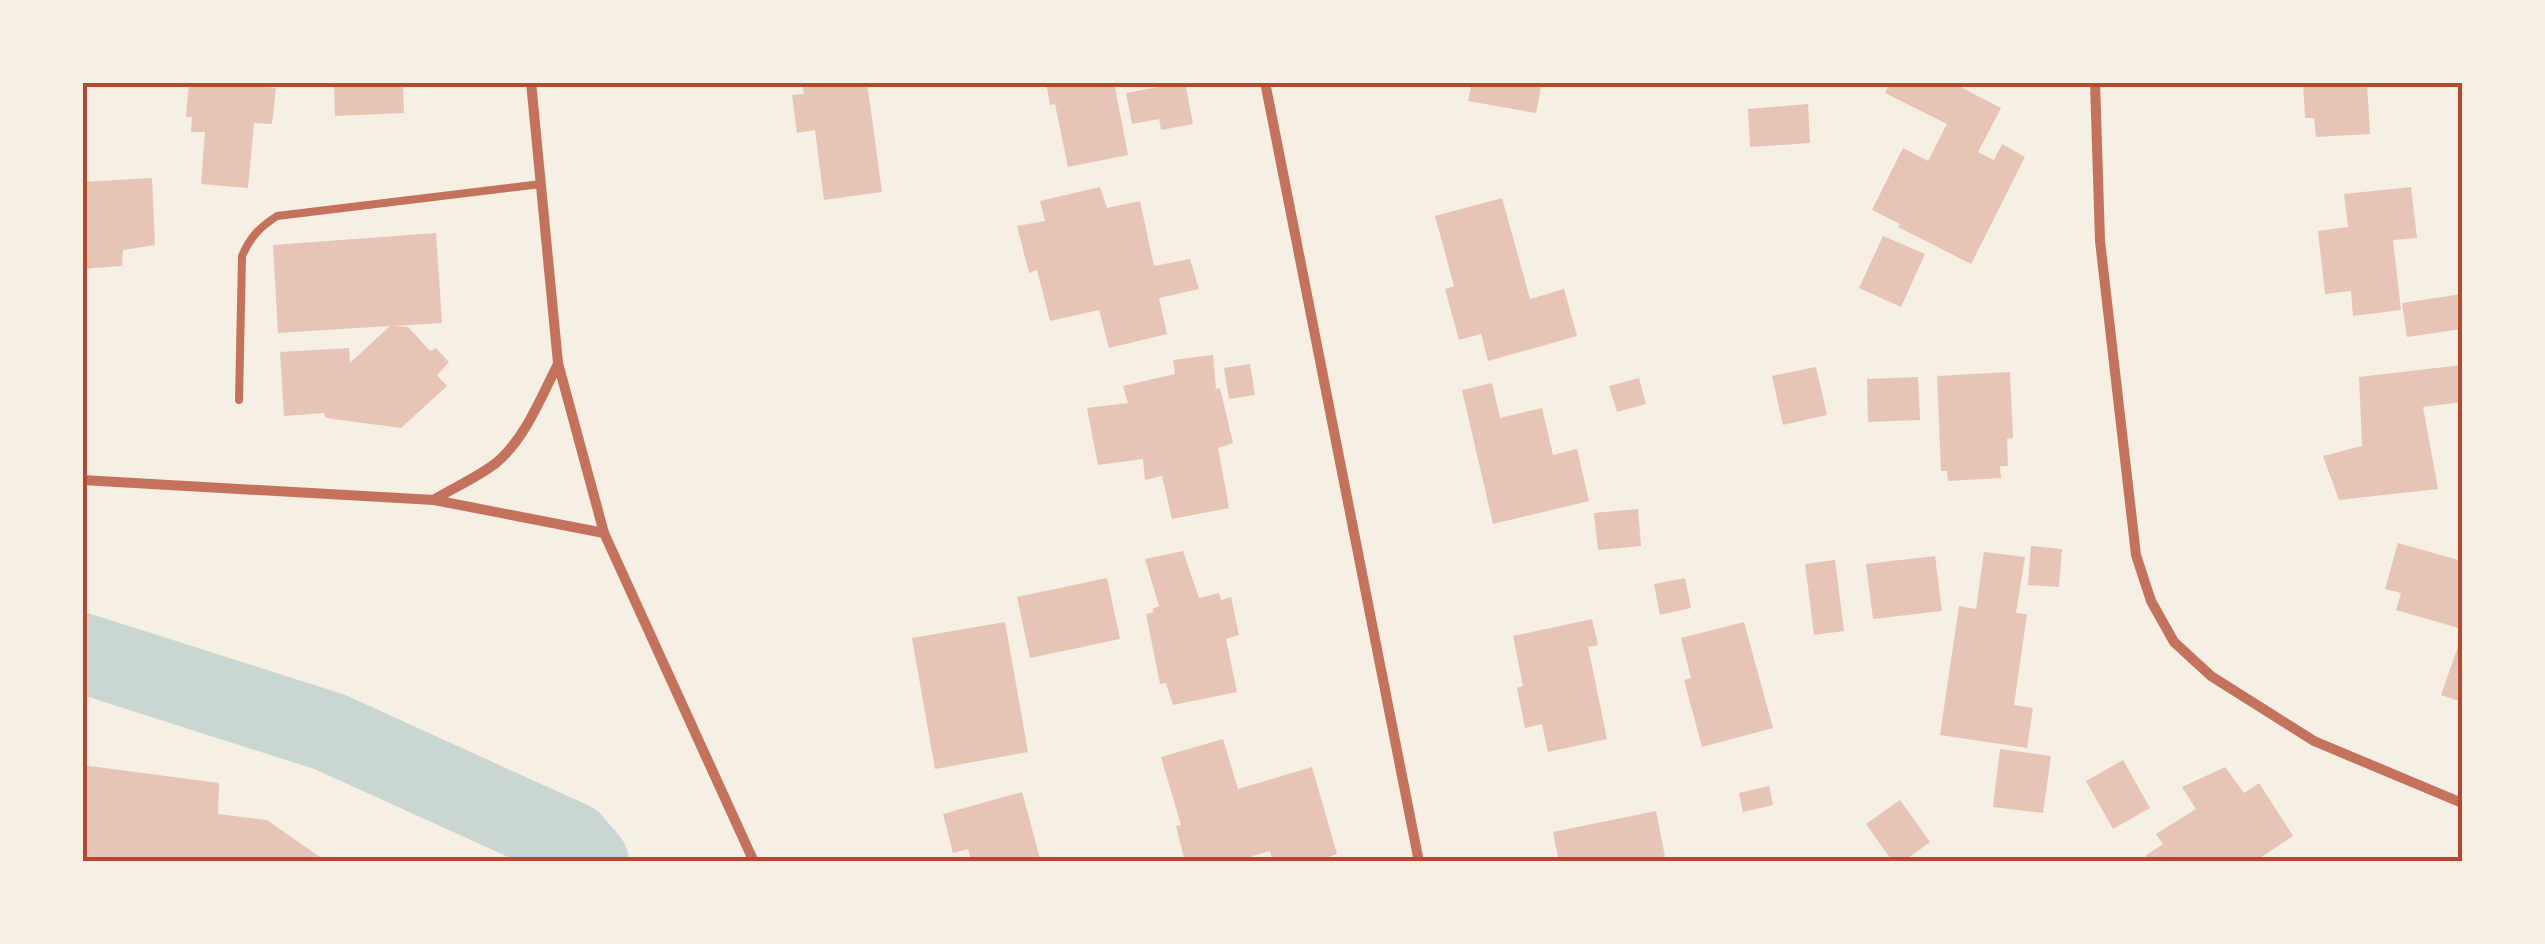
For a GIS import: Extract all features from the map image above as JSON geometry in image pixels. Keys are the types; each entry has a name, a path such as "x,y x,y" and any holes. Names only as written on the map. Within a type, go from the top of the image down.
{"street":[{"path":"531,82 558,363 604,533 754,862"},
{"path":"1264,82 1419,862"},
{"path":"2096,82 2100,241 2136,555 2151,600 2174,642 2211,676 2314,741 2462,803"},
{"path":"434,500 496,462 509,448 524,428 558,363"},
{"path":"82,480 434,500 604,533"}],"lane":[{"path":"238,400 242,256 261,226 278,216 541,184"}],"building":[{"path":"189,82 268,82 268,87 276,88 272,124 254,123 248,188 201,184 205,132 191,132 192,117 186,117"},
{"path":"334,82 403,82 404,113 335,116"},
{"path":"802,82 867,82 882,192 824,200 815,130 797,133 792,95 804,94"},
{"path":"1046,82 1114,82 1128,155 1068,167 1055,104 1050,105"},
{"path":"1185,82 1193,124 1161,130 1159,119 1132,124 1126,93"},
{"path":"1472,82 1542,82 1536,113 1468,101"},
{"path":"1890,82 1951,82 2001,108 1978,152 1994,160 2002,144 2025,157 1971,264 1872,210 1903,148 1928,161 1947,124 1885,93"},
{"path":"2303,82 2367,82 2370,134 2316,137 2314,118 2305,118"},
{"path":"1808,104 1810,143 1750,147 1748,109"},
{"path":"152,178 155,245 123,250 122,266 82,269 82,182"},
{"path":"1100,187 1107,208 1140,201 1154,266 1190,259 1199,289 1159,298 1167,334 1109,348 1099,310 1050,321 1037,270 1029,273 1017,226 1045,221 1040,201"},
{"path":"2411,187 2417,238 2393,240 2401,310 2353,316 2351,291 2325,294 2318,231 2348,227 2344,194"},
{"path":"1502,198 1530,299 1564,289 1577,336 1488,361 1481,334 1459,340 1445,289 1454,286 1435,216"},
{"path":"436,233 442,323 394,326 408,327 430,351 436,348 449,362 437,375 447,386 401,428 326,418 324,413 284,416 280,352 349,348 350,363 390,326 278,333 273,245"},
{"path":"1883,236 1925,254 1901,307 1859,288"},
{"path":"2462,294 2462,329 2407,337 2402,303"},
{"path":"1213,355 1216,389 1220,388 1233,443 1218,448 1229,508 1172,519 1162,476 1145,480 1143,459 1098,465 1087,408 1128,403 1123,386 1175,374 1173,360"},
{"path":"1250,364 1255,395 1229,399 1224,368"},
{"path":"2462,365 2462,402 2423,407 2438,489 2339,500 2323,456 2362,446 2359,377"},
{"path":"1816,367 1827,415 1783,425 1772,376"},
{"path":"2010,372 2013,438 2007,439 2008,466 2000,466 2001,478 1948,481 1947,471 1941,471 1937,376"},
{"path":"1918,377 1920,420 1868,422 1867,379"},
{"path":"1639,378 1646,404 1617,412 1609,386"},
{"path":"1492,383 1500,418 1542,408 1553,455 1577,449 1589,501 1493,524 1462,390"},
{"path":"1638,509 1641,546 1598,550 1594,513"},
{"path":"2398,543 2462,561 2462,629 2396,610 2401,593 2385,589"},
{"path":"2031,546 2062,549 2059,587 2028,585"},
{"path":"1183,551 1199,598 1219,593 1221,600 1231,597 1239,635 1226,639 1237,692 1173,705 1166,683 1160,684 1146,614 1159,606 1145,559"},
{"path":"1984,552 2025,557 2016,613 2027,614 2014,705 2033,708 2027,748 1940,735 1959,606 1976,609"},
{"path":"1935,556 1942,611 1873,619 1866,564"},
{"path":"1835,560 1844,631 1814,635 1805,564"},
{"path":"1107,578 1120,639 1030,658 1017,597"},
{"path":"1685,578 1691,608 1660,615 1654,584"},
{"path":"1592,619 1598,645 1588,647 1607,739 1548,752 1542,724 1525,728 1517,688 1523,686 1513,636"},
{"path":"1005,622 1028,752 935,769 912,638"},
{"path":"1744,622 1773,728 1702,747 1684,680 1691,678 1681,638"},
{"path":"2462,635 2462,702 2441,695"},
{"path":"1223,739 1238,789 1312,767 1337,854 1313,862 1273,862 1270,851 1232,862 1185,862 1176,826 1181,825 1161,757"},
{"path":"2000,749 2051,756 2043,813 1993,807"},
{"path":"2123,760 2150,808 2113,829 2086,781"},
{"path":"82,765 219,783 218,814 267,820 327,862 82,862"},
{"path":"2225,767 2244,793 2259,783 2293,836 2254,862 2149,862 2145,856 2163,844 2156,834 2196,809 2182,787"},
{"path":"1769,786 1773,805 1743,812 1739,793"},
{"path":"1022,792 1041,862 971,862 968,849 953,853 943,814"},
{"path":"1900,800 1930,842 1903,862 1893,862 1866,824"},
{"path":"1656,811 1666,862 1559,862 1553,832"}],"waterway":[{"path":"82,653 330,732 572,842 589,862"}]}
